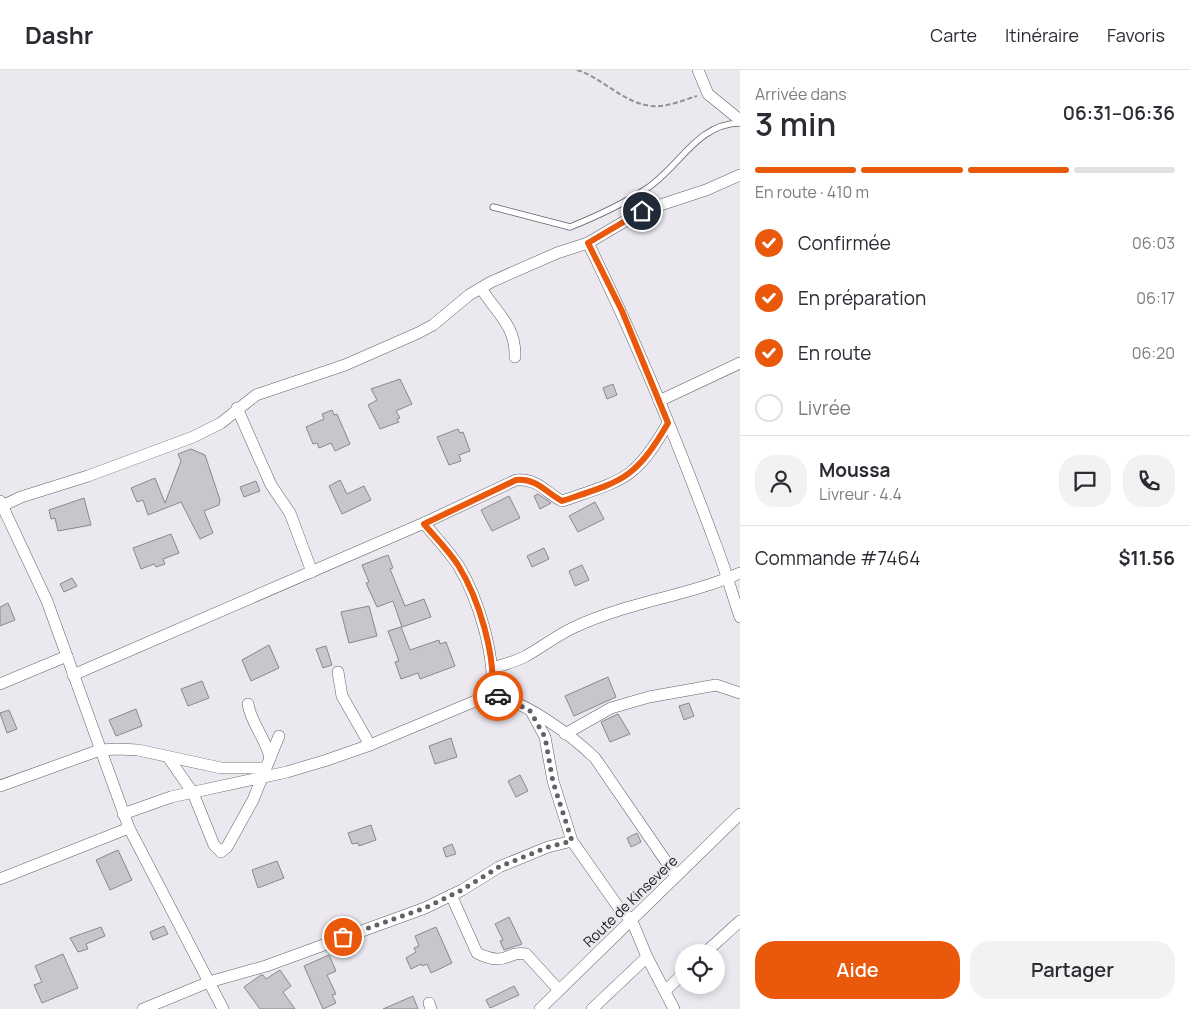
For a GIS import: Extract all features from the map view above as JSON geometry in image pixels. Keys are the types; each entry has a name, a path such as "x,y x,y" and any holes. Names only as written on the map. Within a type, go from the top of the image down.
{"street":[{"path":"698,70 708,94 740,121"},
{"path":"223,1009 129,828 47,601 1,505 88,476 193,437 221,422 256,395 345,364 418,334 481,288 548,257 588,243 642,211 706,190 740,175"},
{"path":"588,243 622,311 668,423 728,578 740,617"},
{"path":"481,288 509,326 515,346 514,358"},
{"path":"659,401 740,363"},
{"path":"237,408 271,485 290,512 312,572"},
{"path":"73,675 200,618 424,524 516,480 530,481 550,490 562,501 602,488 630,475 639,467 668,423"},
{"path":"424,524 448,551 468,586 486,638 492,668 492,694"},
{"path":"492,668 525,656 577,625 634,605 740,574"},
{"path":"0,684 67,656"},
{"path":"338,672 342,696 370,745"},
{"path":"565,734 611,708 649,697 716,685 740,692"},
{"path":"0,786 100,750 138,750 233,769 265,768 327,760 370,745 492,694 510,700 530,711 582,744 606,771 676,876"},
{"path":"248,704 253,723 267,744 265,768"},
{"path":"530,711 545,737 553,782 572,841 619,908 632,921 647,956 674,1009"},
{"path":"168,757 193,792 214,845 222,852 227,847 249,810 279,736"},
{"path":"123,814 265,768"},
{"name":"Route de Kinsevere","path":"540,1009 740,814"},
{"path":"0,879 129,828"},
{"path":"143,1009 210,982 266,966 410,914 452,895 499,867 548,847 572,841"},
{"path":"452,895 477,953 498,960 504,960 519,952 526,954 548,980 557,988 560,988"},
{"path":"715,944 740,921"},
{"path":"592,1009 647,956"},
{"path":"666,990 675,982"}],"lane":[{"path":"493,207 570,227 645,190 664,176 700,136 726,123 740,121"}],"path":[{"path":"577,70 597,79 625,97 651,106 708,94"}],"building":[{"path":"400,379 412,404 396,411 400,418 397,419 399,422 380,429 368,405 377,400 371,389"},
{"path":"613,384 617,395 607,399 603,388"},
{"path":"332,410 334,415 337,414 350,444 335,451 331,443 319,448 317,443 313,444 306,427 324,419 322,414"},
{"path":"458,429 460,433 463,432 470,451 459,455 461,461 449,465 437,437"},
{"path":"191,449 205,455 220,500 219,505 204,511 213,533 200,539 181,502 148,515 143,500 137,502 131,488 155,478 165,503 181,461 178,454"},
{"path":"340,480 347,494 364,486 371,500 342,514 329,486"},
{"path":"256,481 260,491 244,497 240,487"},
{"path":"538,494 551,503 540,509 534,496"},
{"path":"509,496 520,518 492,531 481,510"},
{"path":"84,498 91,525 58,531 55,518 51,519 49,510"},
{"path":"595,502 604,519 578,532 569,516"},
{"path":"171,534 179,553 163,559 165,564 156,567 154,564 141,569 133,548"},
{"path":"544,548 549,559 532,567 527,556"},
{"path":"388,555 393,568 390,569 405,606 424,599 431,617 402,627 393,601 377,607 366,583 369,582 362,565"},
{"path":"582,565 589,580 575,586 569,571"},
{"path":"72,578 77,586 64,592 60,584"},
{"path":"8,603 15,620 0,626 0,607"},
{"path":"369,606 377,636 349,643 341,612"},
{"path":"401,627 410,650 439,640 440,644 446,642 455,666 420,679 418,673 401,679 395,662 399,661 388,631"},
{"path":"269,645 279,668 251,681 242,660"},
{"path":"326,646 332,665 323,668 316,649"},
{"path":"608,677 616,697 574,716 565,696"},
{"path":"202,681 209,698 188,706 181,689"},
{"path":"689,703 694,716 684,720 679,706"},
{"path":"136,709 142,726 116,736 109,720"},
{"path":"9,710 17,729 7,733 0,713"},
{"path":"618,714 630,734 610,742 601,722"},
{"path":"451,738 457,757 435,764 429,746"},
{"path":"520,775 528,791 516,797 508,781"},
{"path":"371,825 376,840 359,846 358,843 352,844 348,833"},
{"path":"637,833 641,842 631,847 627,838"},
{"path":"452,844 456,854 446,857 443,848"},
{"path":"118,850 132,880 110,890 96,860"},
{"path":"277,861 284,878 258,888 252,870"},
{"path":"509,917 522,944 504,950 500,941 503,940 495,924"},
{"path":"164,926 168,934 153,940 150,932"},
{"path":"101,927 105,936 86,944 88,949 78,952 70,938"},
{"path":"436,927 452,963 431,973 427,964 422,966 421,964 411,969 406,958 416,952 414,948 419,946 415,936"},
{"path":"63,954 78,988 42,1003 34,985 42,982 35,966"},
{"path":"329,955 336,971 327,975 336,994 332,995 336,1003 323,1009 304,966"},
{"path":"280,970 291,986 283,992 295,1009 260,1009 244,987 261,975 266,979"},
{"path":"514,986 519,995 490,1008 486,1000"},
{"path":"413,996 418,1009 383,1009"}],"way so far":[{"path":"343,937 425,908 462,890 486,873 499,867 548,847 572,841 553,782 545,737 530,711 498,696"}],"route":[{"path":"498,696 492,694 492,668 486,638 475,601 459,567 448,551 424,524 516,480 530,481 550,490 562,501 602,488 630,475 639,467 655,445 668,423 622,311 588,243 642,211"}]}
